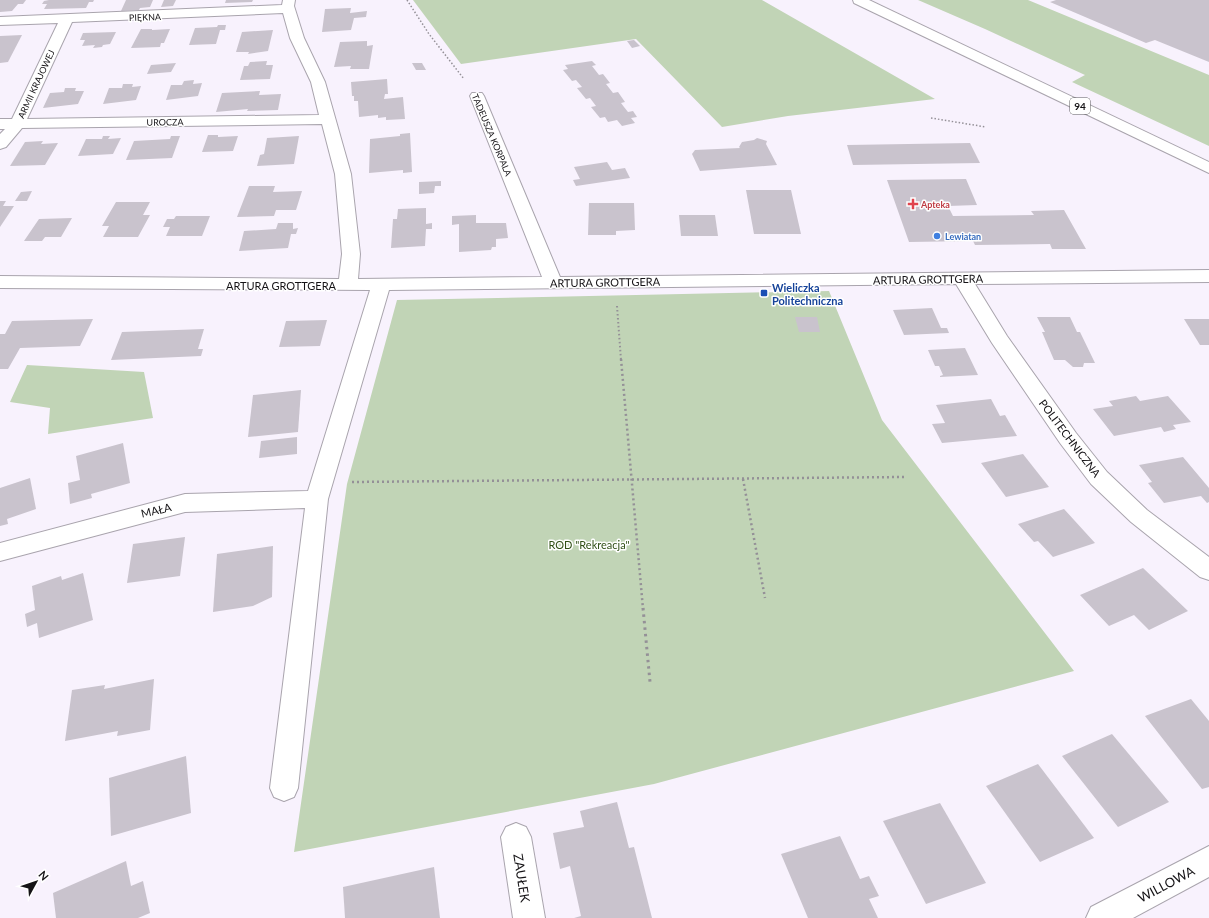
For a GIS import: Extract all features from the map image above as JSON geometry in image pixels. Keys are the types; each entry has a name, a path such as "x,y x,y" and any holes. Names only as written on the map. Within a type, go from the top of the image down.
{"street":[{"name":"94","path":"859,0 1209,168"},
{"name":"PIĘKNA","path":"0,21 66,20 289,5"},
{"path":"289,5 297,38 318,82 343,174 351,254 348,285"},
{"name":"ARMII KRAJOWEJ","path":"0,144 17,124 66,20"},
{"name":"TADEUSZA KORPALA","path":"477,96 553,283"},
{"name":"UROCZA","path":"0,124 329,119"},
{"name":"ARTURA GROTTGERA","path":"0,282 348,285 1209,276"},
{"name":"POLITECHNICZNA","path":"962,278 999,340 1068,438 1099,478 1139,516 1209,570"},
{"path":"284,788 319,491 381,284"},
{"name":"MAŁA","path":"0,552 131,516 185,503 319,491"},
{"name":"ZAUŁEK","path":"516,837 528,918"},
{"name":"WILLOWA","path":"1120,914 1209,861"}],"path":[{"name":"TADEUSZA KORPALA","path":"407,0 429,34 477,96"},
{"path":"931,118 986,127"},
{"path":"616,299 650,682"},
{"path":"319,491 631,480 905,477"},
{"path":"743,479 765,598"}],"green space":[{"path":"413,0 762,0 935,99 788,116 722,127 636,39 461,64"},
{"path":"918,0 1028,0 1209,75 1209,146 1072,82 1085,75"},
{"name":"ROD \"Rekreacja\"","path":"829,291 882,420 1074,671 654,784 294,852 347,484 397,300"},
{"path":"27,365 144,372 153,418 48,434 50,408 10,402"}],"building":[{"path":"0,0 26,0 23,4 18,4 12,11 0,12"},
{"path":"94,0 93,2 89,2 86,8 44,9 47,4 42,4 44,1"},
{"path":"126,0 153,0 150,7 140,8 139,10 121,11"},
{"path":"164,0 176,0 173,6 161,7"},
{"path":"226,0 253,0 252,2 225,3"},
{"path":"1056,0 1209,0 1209,62 1155,40 1146,43 1050,2"},
{"path":"351,8 350,13 367,11 366,17 354,18 351,30 322,32 325,9"},
{"path":"218,25 226,25 225,30 220,30 216,44 189,45 195,28 217,27"},
{"path":"141,29 170,29 164,43 161,43 160,47 131,48"},
{"path":"273,30 268,51 248,54 249,52 236,52 242,32"},
{"path":"116,32 110,44 103,45 102,47 93,48 95,45 82,46 85,40 80,40 83,33"},
{"path":"22,35 8,62 0,63 0,36"},
{"path":"634,40 640,46 632,48 627,41"},
{"path":"367,41 367,46 373,45 369,69 350,69 351,66 334,67 340,42"},
{"path":"267,61 266,65 273,65 270,79 240,80 244,66 248,66 250,62"},
{"path":"592,61 596,65 592,66 599,75 603,74 610,83 606,84 613,93 618,92 625,102 621,103 628,112 633,111 637,117 631,118 635,123 622,126 617,120 608,122 605,117 600,118 591,107 596,106 590,98 586,99 577,88 582,87 576,80 572,81 563,70 568,69 565,65"},
{"path":"176,63 171,72 147,74 151,65"},
{"path":"412,63 422,63 426,70 416,70"},
{"path":"387,79 388,94 385,94 384,99 403,97 405,119 386,120 386,117 378,118 378,115 359,117 358,101 354,101 354,96 352,96 351,82"},
{"path":"194,80 193,84 202,83 198,96 166,100 171,85 182,85 184,81"},
{"path":"123,84 133,84 132,87 141,86 136,100 103,104 109,88 122,88"},
{"path":"65,88 76,88 75,91 84,91 78,104 43,108 50,93 64,92"},
{"path":"260,91 259,95 281,94 278,110 247,111 248,109 216,112 222,93"},
{"path":"410,133 412,172 403,173 403,170 369,173 370,139 400,136 400,134"},
{"path":"208,135 218,135 218,137 238,136 233,151 202,152"},
{"path":"103,136 110,136 108,139 121,138 113,154 78,156 86,139 102,139"},
{"path":"171,136 180,136 172,158 126,160 134,141 170,139"},
{"path":"299,136 294,164 257,166 260,155 264,154 267,138"},
{"path":"757,138 767,141 766,144 777,165 700,171 692,154 695,150 740,148 739,147 742,142"},
{"path":"43,141 41,144 58,143 45,165 10,166 25,142"},
{"path":"970,143 980,163 853,165 847,145"},
{"path":"607,162 612,170 625,168 630,178 576,186 573,180 580,179 574,167"},
{"path":"966,179 977,205 948,206 953,216 1034,215 1031,211 1064,210 1086,249 1052,249 1050,244 975,245 973,241 909,242 887,180"},
{"path":"441,181 441,186 435,186 434,193 419,194 419,182"},
{"path":"249,186 275,186 273,192 302,191 296,210 276,210 274,216 237,217"},
{"path":"746,190 791,190 801,234 754,234"},
{"path":"32,191 27,201 15,201 21,192"},
{"path":"0,201 6,201 3,206 14,206 0,227"},
{"path":"116,202 150,202 143,215 150,215 138,237 103,237 109,226 102,226"},
{"path":"589,203 634,203 635,230 616,231 616,235 588,235"},
{"path":"426,208 426,224 432,223 432,229 426,229 425,246 391,248 393,219 397,219 398,209"},
{"path":"476,215 476,223 506,223 508,238 496,239 496,247 492,247 491,250 459,252 459,224 452,225 452,216"},
{"path":"679,215 715,215 718,236 681,236"},
{"path":"176,216 210,216 202,236 166,236 170,227 163,227 167,219 174,219"},
{"path":"72,218 61,237 45,237 42,241 24,241 39,219"},
{"path":"278,223 293,223 293,229 298,228 296,234 291,234 288,248 239,251 244,231 276,229"},
{"path":"932,308 941,328 947,328 949,333 904,335 893,310"},
{"path":"795,317 817,317 820,332 799,332"},
{"path":"1037,317 1070,317 1077,332 1080,332 1095,363 1084,363 1083,367 1073,367 1065,360 1054,360 1042,332 1045,332"},
{"path":"93,319 80,346 20,348 8,369 0,369 0,334 5,334 12,321"},
{"path":"1184,319 1209,319 1209,345 1200,345"},
{"path":"327,320 320,346 279,347 286,321"},
{"path":"204,329 198,349 203,349 201,356 111,360 122,332"},
{"path":"965,348 978,375 940,377 943,375 939,366 935,366 928,350"},
{"path":"301,390 298,432 248,437 253,395"},
{"path":"1136,396 1140,401 1168,396 1191,422 1173,425 1176,429 1164,432 1161,427 1114,436 1093,409 1113,406 1109,401"},
{"path":"991,399 1000,416 1005,415 1017,436 942,443 932,424 945,423 936,405"},
{"path":"297,437 297,454 259,458 261,441"},
{"path":"123,443 130,483 91,494 92,498 70,504 68,483 80,480 76,456"},
{"path":"1023,454 1049,487 1006,497 981,463"},
{"path":"1183,457 1209,488 1209,502 1207,503 1201,496 1164,503 1148,483 1152,482 1139,465"},
{"path":"30,478 36,509 7,519 8,524 0,526 0,488"},
{"path":"1064,509 1095,543 1053,557 1038,541 1034,542 1018,524"},
{"path":"185,537 180,576 127,583 133,544"},
{"path":"273,546 272,597 253,606 213,612 217,554"},
{"path":"1143,568 1188,611 1149,630 1134,615 1109,626 1080,595"},
{"path":"83,573 93,620 39,638 37,623 27,627 25,614 35,610 32,586 61,576 62,580"},
{"path":"154,679 150,730 117,736 118,731 65,741 72,690 105,685 104,689"},
{"path":"1191,699 1209,721 1209,787 1202,789 1145,716"},
{"path":"1112,734 1169,802 1118,827 1062,756"},
{"path":"186,756 191,813 111,836 109,778"},
{"path":"1038,764 1094,838 1040,862 986,786"},
{"path":"617,802 629,848 634,847 652,918 574,918 581,916 570,866 560,869 553,833 584,827 580,811"},
{"path":"940,803 986,883 926,904 883,821"},
{"path":"840,836 860,879 869,876 879,896 869,899 878,918 808,918 781,854"},
{"path":"126,861 131,886 143,881 150,913 138,918 56,918 53,893"},
{"path":"434,867 440,918 345,918 343,887"}],"place":[{"name":"Apteka","path":"913,204"},
{"name":"Lewiatan","path":"937,236"},
{"name":"Wieliczka Politechniczna","path":"764,293"}]}
